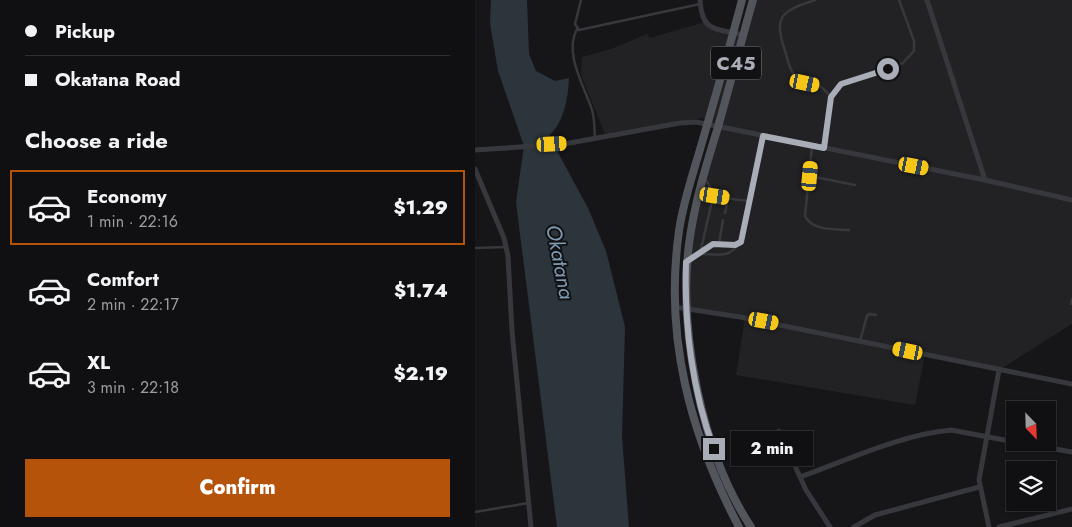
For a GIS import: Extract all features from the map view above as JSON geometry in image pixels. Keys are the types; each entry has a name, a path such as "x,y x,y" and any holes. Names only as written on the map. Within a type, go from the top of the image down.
{"main road":[{"name":"C45","path":"739,527 722,495 699,438 679,358 675,307 675,270 679,231 742,0"},
{"name":"C45","path":"751,527 728,482 709,435 694,377 687,310 686,262 703,175 753,0"}],"street":[{"path":"927,0 985,180"},
{"path":"701,2 705,22 709,27 743,35"},
{"path":"475,150 565,144 680,123 696,122 985,180 1072,200"},
{"path":"475,169 506,246 531,527"},
{"path":"675,307 740,317 859,340 1072,384"},
{"path":"989,527 979,487 979,472 999,370"},
{"path":"800,477 897,442 934,432 951,430 1006,440"},
{"path":"779,431 811,500 830,527"},
{"path":"1056,449 1072,452"},
{"path":"854,527 875,514 979,487"},
{"path":"999,527 1072,509"}],"lane":[{"path":"581,0 575,24 577,29 573,36 573,50 577,72 592,109 595,140"},
{"path":"815,0 793,7 783,14 778,26 790,69 805,83 820,86 831,97"},
{"path":"824,148 831,97 841,84 903,63 913,51 914,41 899,0"},
{"path":"577,29 595,27 701,2"},
{"path":"696,254 723,256 734,251 739,244 763,136"},
{"path":"812,145 805,216 808,223 813,226 849,230"},
{"path":"703,175 715,196"},
{"path":"810,176 855,185"},
{"path":"715,196 749,201"},
{"path":"700,250 711,199 715,196"},
{"path":"725,213 728,198"},
{"path":"719,244 723,220"},
{"path":"686,262 700,250 713,244 739,244"},
{"path":"475,248 506,246"},
{"path":"1071,304 1072,299"},
{"path":"859,340 867,316 869,314 876,315"},
{"path":"475,512 528,503"}],"shaded area":[{"path":"753,0 1072,0 1072,324 999,370 925,355 915,405 736,375 745,318 688,309 693,229 718,126 703,118 605,134 581,75 582,57 611,49 647,34 650,38 705,22 709,27 743,35"}],"water":[{"name":"Okatana","path":"491,0 527,0 529,54 536,71 555,81 569,78 568,94 562,117 549,136 588,208 606,251 625,327 622,437 629,527 557,527 516,202 524,146 498,71 490,23"}],"route":[{"path":"714,449 694,377 686,294 686,262 707,246 713,244 735,245 741,242 763,136 824,148 831,97 841,84 888,69"}]}
